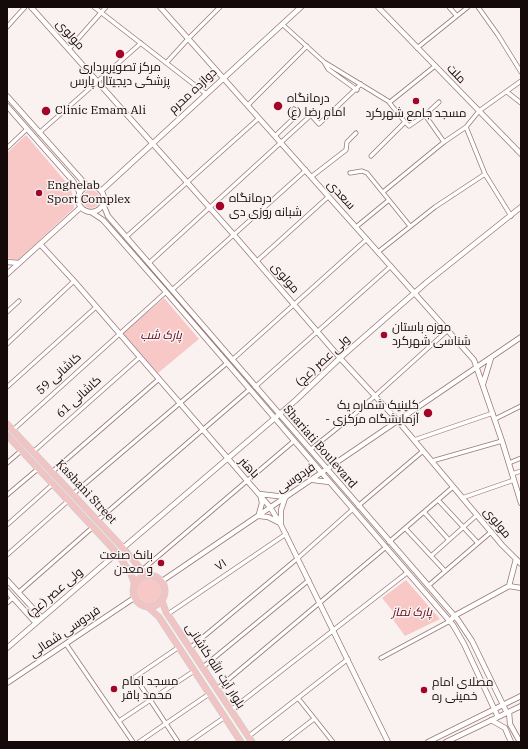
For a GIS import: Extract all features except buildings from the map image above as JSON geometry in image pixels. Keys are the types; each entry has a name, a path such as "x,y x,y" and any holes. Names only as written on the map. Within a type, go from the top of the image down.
{"main road":[{"name":"مولوی","path":"31,7 257,261 340,358 398,421 477,516 521,564"},
{"name":"سعدی","path":"160,7 474,360 475,367 483,384 495,419 521,503"},
{"name":"دوازده محرم","path":"101,191 205,93 301,7"},
{"name":"ملت","path":"378,7 521,154"},
{"path":"7,96 88,187"},
{"path":"7,106 73,181 80,193"},
{"path":"88,187 95,187 101,191 104,197 103,204 98,210 91,212 81,206 78,199 80,193 88,187"},
{"name":"Shariati Boulevard","path":"103,204 108,216 454,616 472,641 503,705 508,712 510,724 520,742"},
{"path":"8,271 19,263 81,206"},
{"name":"ولی عصر (عج)","path":"123,548 279,414 415,292 521,207"},
{"name":"Shariati Boulevard","path":"91,212 102,220 166,292 450,621 462,639 498,717"},
{"name":"باهنر","path":"40,244 180,402 227,459 260,494 270,507 286,534 388,742"},
{"path":"7,262 19,263"},
{"path":"166,292 172,290"},
{"name":"فردوسی","path":"162,581 521,337"},
{"path":"483,384 491,358"},
{"name":"Kashani Street","path":"7,424 98,520 141,569 149,575"},
{"name":"Kashani Street","path":"7,435 117,553 131,574 134,584"},
{"path":"315,464 313,479 331,483"},
{"path":"260,494 286,497 281,510 281,525 271,518 257,516 262,505 260,494"},
{"name":"ولی عصر (عج)","path":"7,648 117,553"},
{"path":"509,586 516,559"},
{"path":"131,574 137,575 141,569"},
{"path":"149,575 155,576 162,581 166,591 158,606 150,608 140,605 134,598 134,584 141,578 149,575"},
{"path":"7,580 40,616 38,621 34,621 7,591"},
{"path":"450,621 454,616 509,586 521,588"},
{"name":"فردوسی شمالی","path":"7,683 134,598"},
{"name":"بلوار آیت الله کاشانی","path":"162,601 167,613 252,742"},
{"name":"بلوار آیت الله کاشانی","path":"150,608 159,617 241,742"},
{"path":"159,617 158,613 161,610 167,613"},
{"path":"428,742 521,696"},
{"path":"446,742 521,706"},
{"path":"491,720 504,728 511,742"},
{"path":"504,728 505,723 510,724"},
{"path":"232,728 237,731 245,742"}],"street":[{"path":"7,27 25,7"},
{"path":"94,7 167,62 205,93"},
{"path":"69,49 106,7"},
{"path":"167,62 188,38 220,7"},
{"path":"449,7 456,15"},
{"path":"417,48 456,15 468,7"},
{"path":"478,7 520,67 521,72"},
{"path":"282,24 324,62 390,102 409,126 425,115 439,102"},
{"path":"39,133 141,43"},
{"path":"248,105 307,46"},
{"path":"324,62 328,70 357,90"},
{"path":"390,102 435,66"},
{"path":"383,192 444,142 466,127 479,111 521,81"},
{"path":"149,263 311,115 319,124 357,90 361,84"},
{"path":"507,92 521,102"},
{"path":"275,136 299,113 294,109"},
{"path":"425,115 444,142"},
{"path":"126,237 259,118"},
{"path":"371,156 405,122"},
{"path":"466,127 485,174 511,216"},
{"path":"7,148 27,129"},
{"path":"312,177 346,150 347,142 356,133"},
{"path":"172,290 306,170"},
{"path":"350,173 364,172 383,192 410,226"},
{"path":"378,252 410,226 485,174"},
{"path":"257,261 328,197"},
{"path":"356,227 389,200"},
{"path":"232,360 367,239"},
{"path":"255,387 317,330 391,266"},
{"path":"7,344 74,281"},
{"name":"کاشانی 59","path":"13,430 166,292"},
{"path":"7,312 19,301"},
{"path":"7,387 96,307"},
{"path":"310,450 448,330"},
{"name":"کاشانی 61","path":"33,452 140,357"},
{"path":"73,494 226,363"},
{"path":"52,472 159,379"},
{"path":"98,520 250,389"},
{"path":"495,419 521,406"},
{"path":"414,440 493,413"},
{"path":"141,569 294,441"},
{"path":"432,461 502,441"},
{"path":"7,464 22,450"},
{"path":"358,506 423,451"},
{"path":"509,463 521,458"},
{"path":"7,495 39,468"},
{"path":"512,474 521,472"},
{"path":"462,498 514,480"},
{"path":"7,525 53,484"},
{"path":"389,542 453,487"},
{"path":"7,555 69,500"},
{"path":"438,500 478,542"},
{"path":"190,648 298,558 353,509"},
{"path":"424,512 449,540"},
{"path":"431,556 477,516"},
{"path":"19,592 93,527"},
{"path":"406,528 445,571"},
{"path":"428,586 491,532"},
{"name":"۷۱","path":"167,613 286,534"},
{"path":"217,689 386,547"},
{"path":"231,710 408,572"},
{"path":"203,668 308,580"},
{"path":"7,603 13,598"},
{"path":"381,658 450,621"},
{"path":"66,644 133,742"},
{"path":"178,742 135,677 179,647"},
{"path":"249,739 348,659"},
{"path":"119,721 194,671"},
{"path":"139,742 209,694"},
{"path":"298,698 332,742"},
{"path":"189,742 225,717"},
{"path":"284,742 314,719"}],"green space":[{"name":"Enghelab Sport Complex","path":"26,135 71,188 74,208 18,260 7,258 7,153"},
{"path":"91,190 97,193 100,199 97,205 91,208 85,205 82,199 85,193"},
{"name":"پارک شب","path":"164,298 199,339 158,373 123,333"},
{"path":"149,578 159,582 163,592 159,602 149,606 139,602 135,592 139,582"},
{"name":"پارک نماز","path":"406,580 440,619 405,636 391,617 395,614 382,598"}],"place":[{"name":"مرکز تصویربرداری پزشکی دیجیتال پارس","path":"120,54"},
{"name":"مسجد جامع شهرکرد","path":"416,101"},
{"name":"درمانگاه امام رضا (ع)","path":"278,106"},
{"name":"Clinic Emam Ali","path":"46,111"},
{"name":"Enghelab Sport Complex","path":"39,193"},
{"name":"درمانگاه شبانه روزی دی","path":"220,206"},
{"name":"موزه باستان شناسی شهرکرد","path":"384,335"},
{"name":"کلینیک شماره یک - آزمایشگاه مرکزی","path":"428,413"},
{"name":"بانک صنعت و معدن","path":"161,563"},
{"name":"مسجد امام محمد باقر","path":"114,689"},
{"name":"مصلای امام خمینی ره","path":"424,690"}]}
